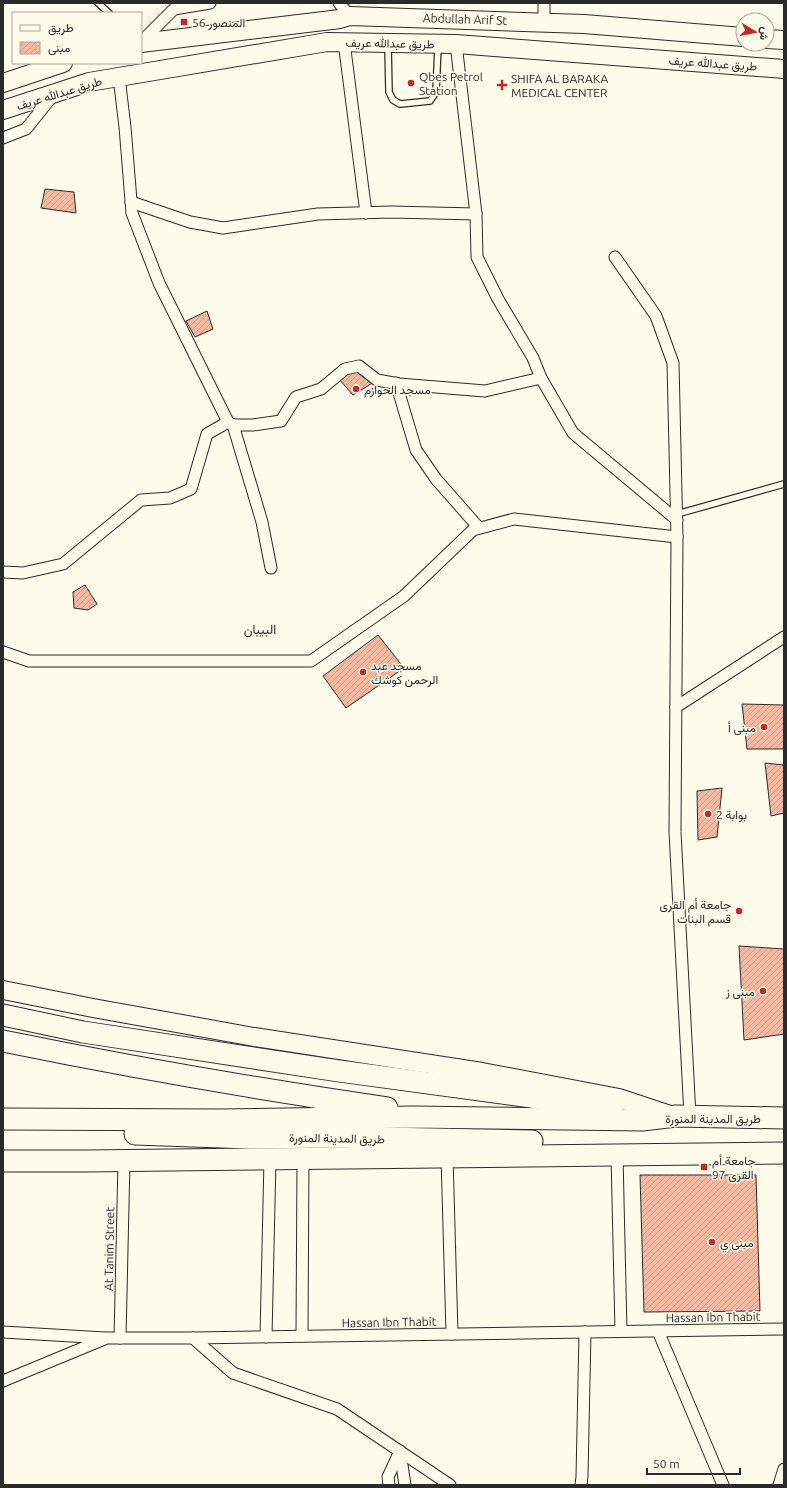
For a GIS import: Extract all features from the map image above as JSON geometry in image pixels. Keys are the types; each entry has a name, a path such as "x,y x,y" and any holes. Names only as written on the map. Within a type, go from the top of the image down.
{"highway":[{"path":"3,1015 83,1032 339,1071 618,1109 642,1120"},
{"path":"3,1041 87,1058 317,1097 431,1114 542,1125 619,1130 642,1120"},
{"name":"طريق المدينة المنورة","path":"642,1120 683,1116 784,1118"},
{"path":"3,1119 220,1120 420,1118 642,1120"},
{"name":"طريق المدينة المنورة","path":"3,1126 31,1130 250,1138 330,1137 632,1142 670,1154"},
{"name":"طريق المدينة المنورة","path":"3,1161 124,1161 784,1153"}],"main road":[{"name":"Abdullah Arif St","path":"142,42 340,19 345,10 584,24 735,36"},
{"name":"طريق عبدالله عريف","path":"3,110 88,82 327,42 456,44 784,69"},
{"path":"3,84 60,64"},
{"path":"3,990 254,1037 482,1072 619,1098 683,1116"}],"street":[{"path":"142,41 174,9 210,3"},
{"path":"544,3 544,22"},
{"path":"344,42 366,213"},
{"path":"456,44 476,214 477,257 498,299 533,358 540,378 572,432 677,517"},
{"path":"119,77 132,212 159,283 230,424 262,522 271,568"},
{"path":"3,138 26,130 55,94"},
{"path":"131,202 190,222 223,228 274,222 318,214 392,212 476,214"},
{"path":"615,258 656,316 673,363 677,517 675,832 683,1116"},
{"path":"3,572 23,573 63,564 141,500 170,498 191,489 207,434 230,424 253,425 281,421 296,397 321,389 345,369 359,366 377,380 396,383 485,391 540,378"},
{"path":"396,383 416,450 436,479 479,528"},
{"path":"3,652 29,661 311,661 404,596 473,530 514,519 677,537"},
{"path":"676,707 784,637"},
{"path":"617,1155 621,1331"},
{"path":"447,1156 452,1334"},
{"path":"302,1336 303,1158"},
{"path":"266,1337 270,1159"},
{"name":"At Tanim Street","path":"120,1338 124,1161"},
{"name":"Hassan Ibn Thabit","path":"3,1381 107,1338 784,1329"},
{"path":"658,1330 723,1485"},
{"path":"3,1332 107,1338"},
{"path":"580,1485 582,1477 585,1332"},
{"path":"193,1338 233,1373 337,1409 450,1485"},
{"path":"3,1373 27,1371"},
{"path":"389,1485 388,1478 400,1451"},
{"path":"400,1451 405,1485"},
{"path":"779,1485 784,1469"}],"lane":[{"path":"98,3 108,12"},
{"path":"388,43 389,92 393,100 400,104 430,101 436,92 438,44"},
{"path":"677,517 784,484"}],"building":[{"path":"45,189 74,192 76,213 41,208"},
{"path":"207,311 213,329 195,337 186,321"},
{"name":"مسجد الحوازم","path":"360,371 374,382 353,395 339,379 349,372"},
{"path":"85,585 97,604 88,610 74,608 73,592"},
{"name":"مسجد عبد الرحمن كوشك","path":"378,635 404,668 346,708 323,676"},
{"name":"مبنى أ","path":"742,704 784,705 784,749 747,749"},
{"path":"765,763 784,765 784,813 771,816"},
{"name":"بوابة 2","path":"722,788 717,837 698,840 697,791"},
{"name":"مبنى ز","path":"739,946 784,949 784,1034 744,1040"},
{"name":"مبنى ي","path":"640,1175 756,1175 760,1311 644,1312"}],"place":[{"name":"المنصور 56","path":"184,22"},
{"name":"Qbes Petrol Station","path":"411,83"},
{"name":"SHIFA AL BARAKA MEDICAL CENTER","path":"502,85"},
{"name":"مسجد الحوازم","path":"356,389"},
{"name":"مسجد عبد الرحمن كوشك","path":"363,672"},
{"name":"مبنى أ","path":"764,727"},
{"name":"بوابة 2","path":"708,814"},
{"name":"جامعة أم القرى قسم البنات","path":"739,911"},
{"name":"مبنى ز","path":"763,991"},
{"name":"جامعة أم القرى 97","path":"704,1167"},
{"name":"مبنى ي","path":"712,1242"}],"district":[{"name":"البيبان","path":"260,629"}]}
